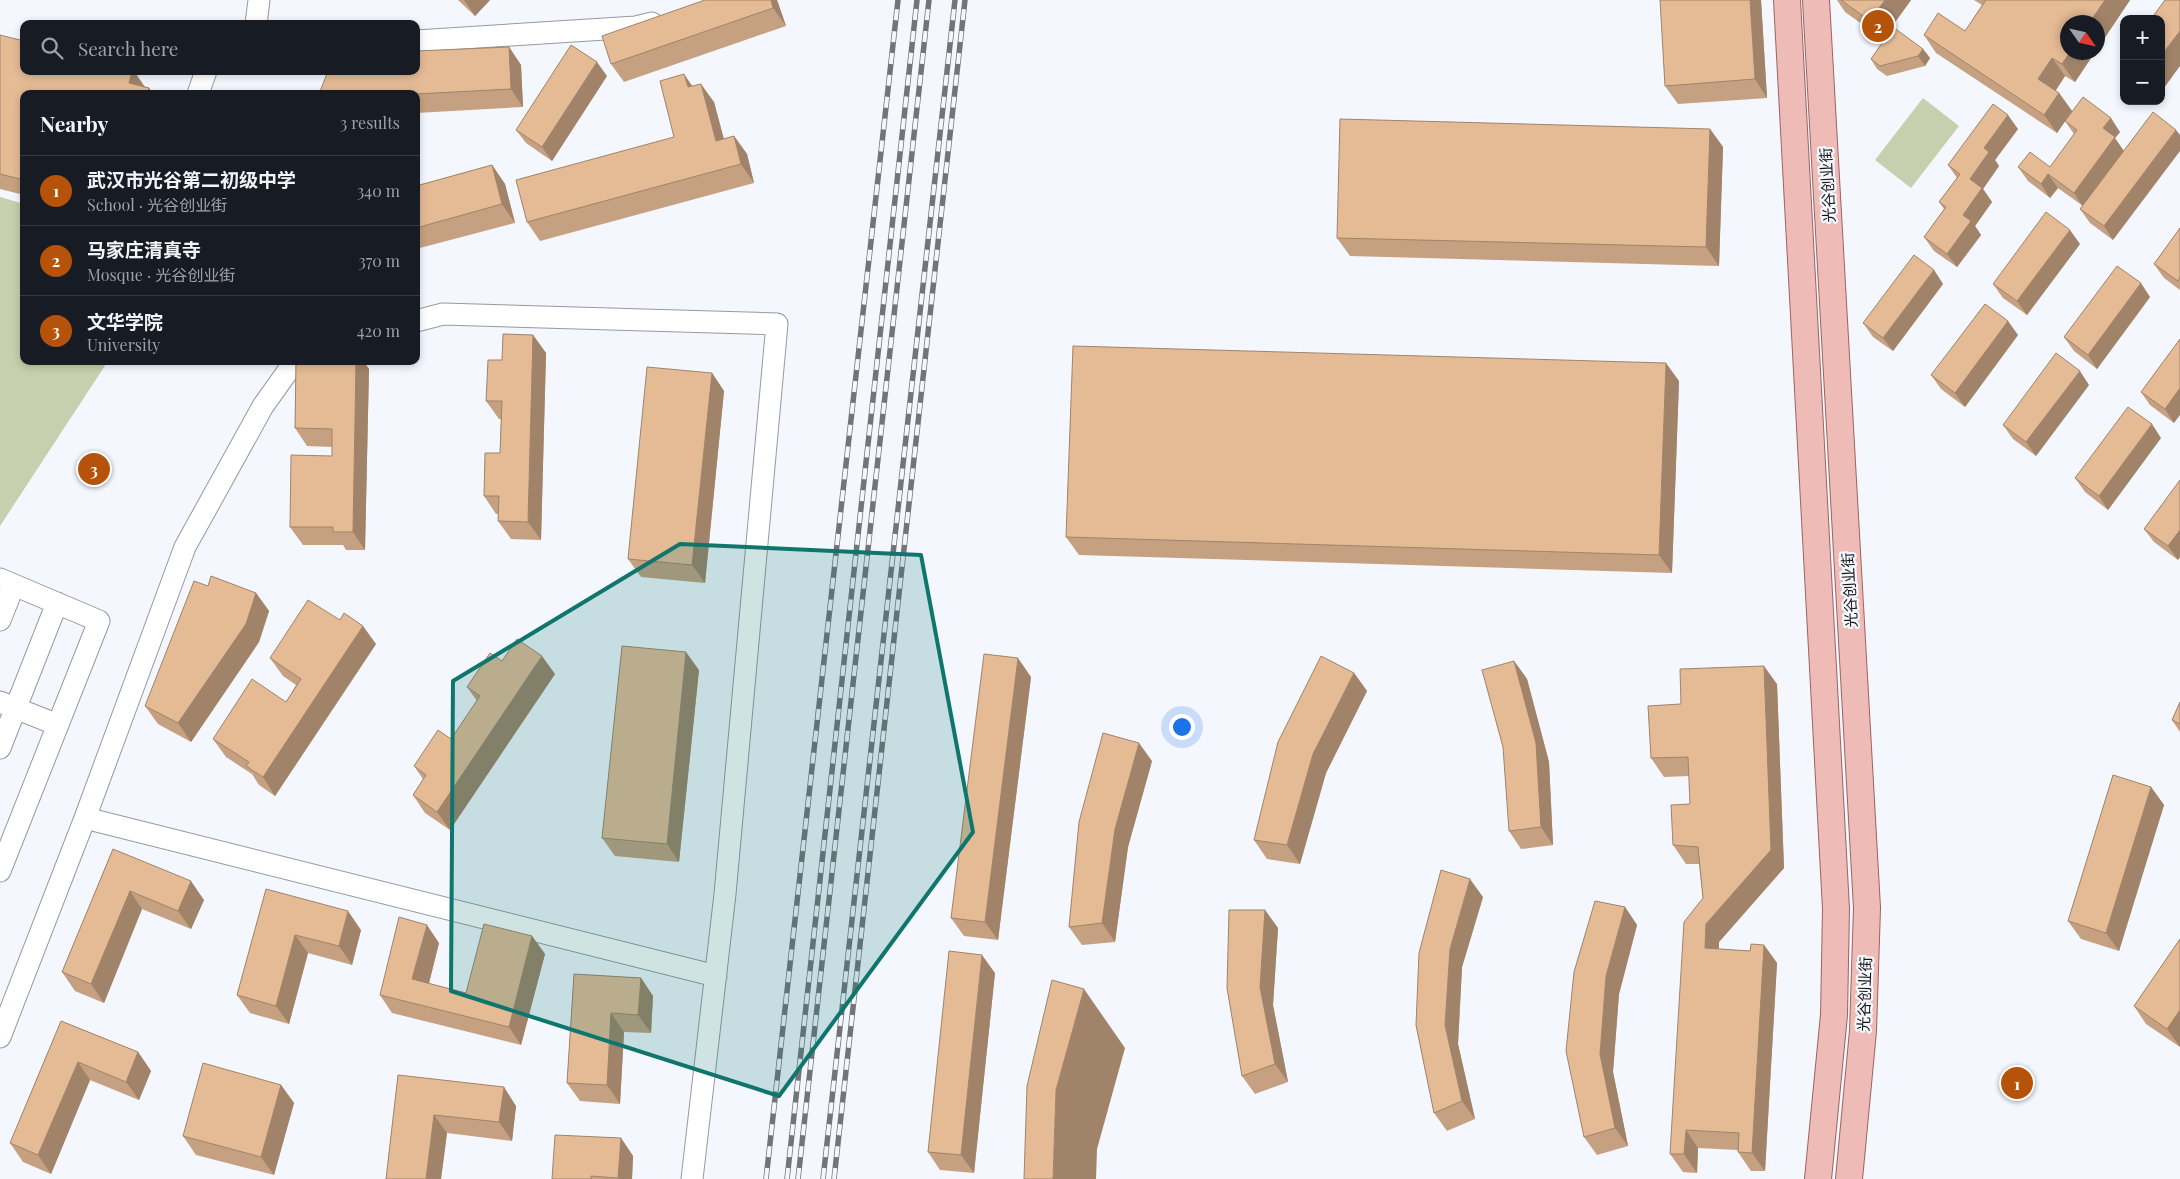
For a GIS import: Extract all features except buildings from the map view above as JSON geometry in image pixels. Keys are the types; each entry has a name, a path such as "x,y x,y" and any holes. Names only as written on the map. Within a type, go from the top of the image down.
{"main road":[{"name":"光谷创业街","path":"1788,0 1836,909 1834,1015 1818,1179"},
{"name":"光谷创业街","path":"1816,0 1867,908 1863,1031 1849,1179"}],"street":[{"path":"256,20 259,0"},
{"path":"420,41 636,27 674,16"},
{"path":"199,90 205,75"},
{"path":"420,319 443,314 777,324 716,976 692,1179"},
{"path":"0,1037 85,818 185,547 262,406 292,365"},
{"path":"0,620 7,582 99,621 0,872"},
{"path":"0,748 8,705 57,603"},
{"path":"8,705 58,725"},
{"path":"85,818 716,976"}],"highlighted area":[{"path":"680,544 921,555 973,832 779,1096 451,991 453,681"}],"green space":[{"path":"1923,98 1959,126 1911,188 1875,160"},
{"path":"0,197 20,203 20,365 105,365 0,526"}],"railway":[{"path":"766,1179 898,0"},
{"path":"787,1179 917,0"},
{"path":"798,1179 929,0"},
{"path":"823,1179 955,0"},
{"path":"834,1179 965,0"}],"place":[{"name":"马家庄清真寺","path":"1878,26"},
{"name":"文华学院","path":"94,469"},
{"name":"武汉市光谷第二初级中学","path":"2017,1083"}]}
